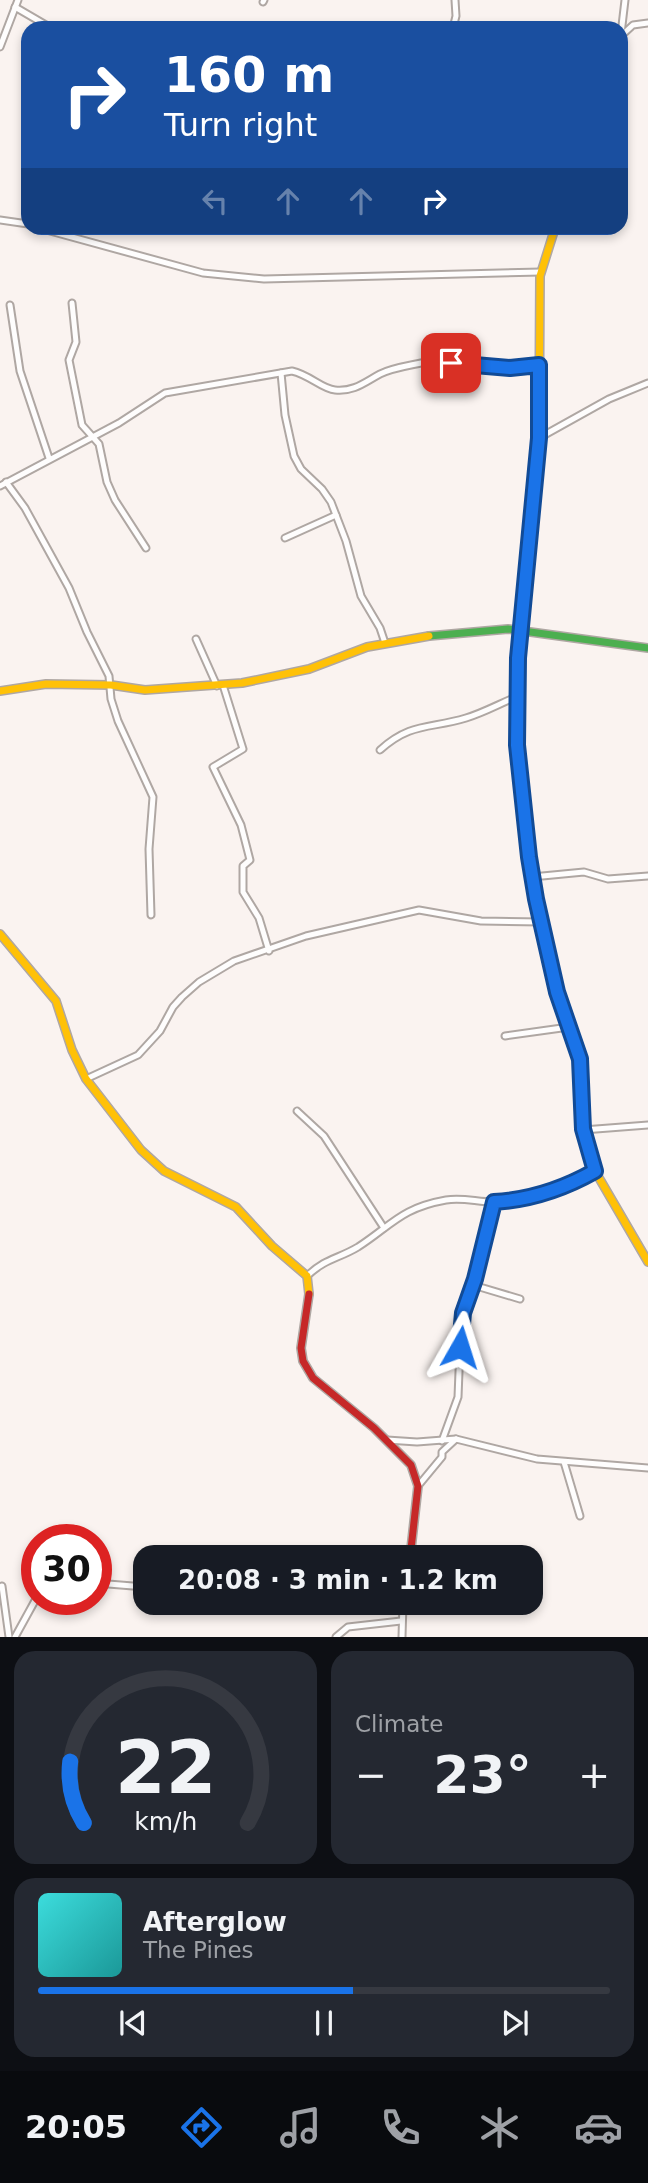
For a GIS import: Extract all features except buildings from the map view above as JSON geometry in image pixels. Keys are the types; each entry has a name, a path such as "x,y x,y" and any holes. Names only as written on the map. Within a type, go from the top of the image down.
{"street":[{"path":"0,47 18,0"},
{"path":"455,0 455,21"},
{"path":"623,21 625,0"},
{"path":"15,7 39,21"},
{"path":"628,29 633,25 648,23"},
{"path":"0,220 21,223"},
{"path":"64,235 174,266 229,277 264,279 541,272"},
{"path":"553,235 541,272 539,438 516,697 522,800 541,922 557,992 582,1076 583,1129 595,1171 648,1262"},
{"path":"72,303 76,342 69,360 82,425 99,444 107,482 115,500 146,548"},
{"path":"10,305 20,370 49,458"},
{"path":"151,915 149,849 153,797 118,721 111,699 111,685 69,588 25,508 3,484 93,437 165,393 292,371 310,375 327,388 335,390 366,384 395,368 426,363 510,368 539,365"},
{"path":"281,373 285,415 294,456 301,469 322,489 336,515 361,596 380,628 385,643"},
{"path":"539,438 609,399 648,383"},
{"path":"285,538 336,515"},
{"path":"0,691 47,684 111,685 145,691 220,685 283,676 385,643 436,635 521,629 648,648"},
{"path":"196,639 220,685 243,749 213,767 241,825 250,860 243,866 243,892 259,918 269,950"},
{"path":"380,750 391,740 415,729 466,719 516,697"},
{"path":"532,877 584,872 608,879 648,876"},
{"path":"86,1079 138,1055 160,1031 173,1007 199,982 234,961 306,936 419,910 455,914 481,921 541,922"},
{"path":"0,934 56,1001 72,1050 86,1079 114,1118 150,1160 164,1171 236,1207 272,1246 307,1276 310,1289 301,1348 307,1371 387,1440 411,1465 418,1486 412,1545"},
{"path":"505,1036 569,1027"},
{"path":"297,1111 324,1136 384,1228"},
{"path":"583,1129 648,1125"},
{"path":"307,1276 322,1262 358,1247 401,1213 446,1200 494,1202 527,1198 595,1171"},
{"path":"442,1441 458,1397 461,1321 494,1202"},
{"path":"473,1285 520,1299"},
{"path":"387,1440 456,1439 537,1459 648,1468"},
{"path":"418,1486 442,1457 442,1452 456,1439"},
{"path":"564,1462 580,1516"},
{"path":"112,1584 133,1586"},
{"path":"2,1586 9,1637"},
{"path":"15,1637 27,1615"},
{"path":"402,1615 402,1637"},
{"path":"336,1637 348,1627 401,1621"}],"traffic: fast":[{"path":"534,491 519,649 517,745 529,854 550,960"},
{"path":"429,636 508,629 648,648"}],"traffic: slow":[{"path":"534,491 539,438 540,276 553,235"},
{"path":"0,691 46,684 111,685 145,690 242,683 309,669 367,647 429,636"},
{"path":"0,934 56,1001 72,1050 86,1079 141,1150 164,1171 236,1207 272,1246 307,1276 309,1294"},
{"path":"550,960 557,992 580,1059 586,1147 595,1171 648,1262"}],"traffic: jam":[{"path":"309,1294 301,1348 303,1361 313,1378 374,1428 411,1465 418,1486 411,1545"}],"route":[{"path":"451,363 510,368 539,365 539,438 518,658 517,745 536,899 557,992 580,1059 583,1129 595,1171 527,1198 494,1202 475,1279 463,1313 460,1347"}]}
